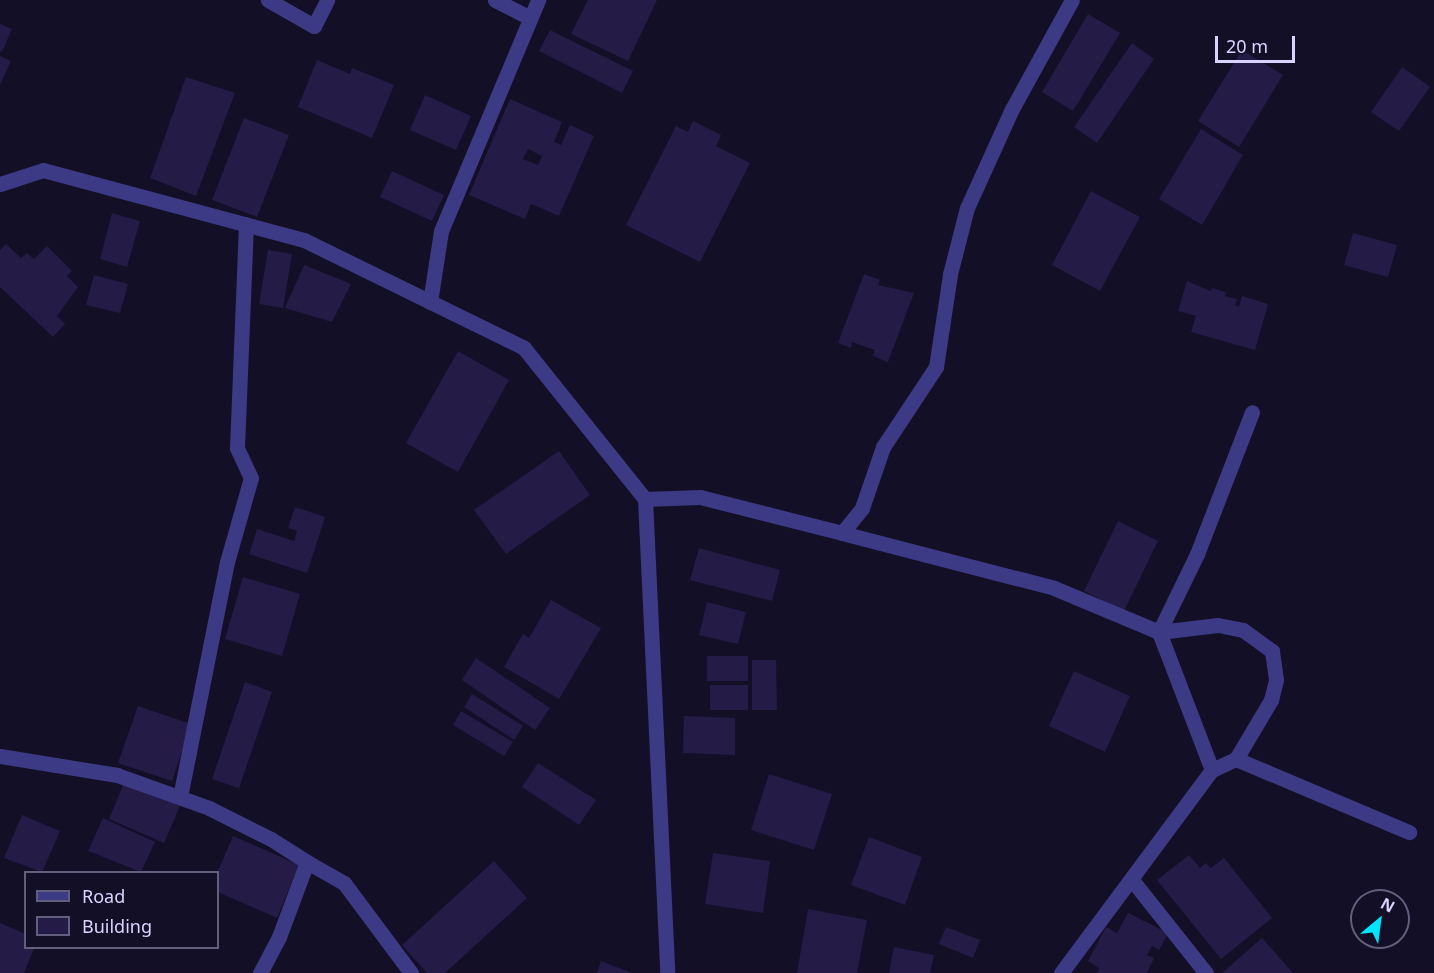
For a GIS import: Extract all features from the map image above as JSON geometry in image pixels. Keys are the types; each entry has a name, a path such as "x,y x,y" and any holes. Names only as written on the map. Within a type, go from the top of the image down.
{"street":[{"path":"268,0 314,26 327,0"},
{"path":"495,0 530,18"},
{"path":"430,302 441,231 538,0"},
{"path":"842,533 862,508 884,447 936,366 950,274 968,208 1012,109 1072,0"},
{"path":"0,184 43,170 304,240 524,348 645,499 667,973"},
{"path":"180,797 227,562 251,478 237,448 246,224"},
{"path":"1212,770 1159,632 1197,554 1252,412"},
{"path":"645,499 700,497 1054,588 1159,632 1218,625 1242,630 1272,651 1276,680 1270,700 1236,759 1212,770 1061,973"},
{"path":"0,756 117,775 180,797 271,839 344,883 411,973"},
{"path":"1236,759 1409,832"},
{"path":"260,973 279,937 307,862"},
{"path":"1132,880 1206,973"}],"building":[{"path":"588,0 657,0 628,61 571,34"},
{"path":"1088,14 1120,33 1073,111 1042,92"},
{"path":"0,24 12,29 2,52 0,51"},
{"path":"550,30 633,71 622,93 539,51"},
{"path":"1132,43 1154,59 1097,143 1074,127"},
{"path":"1242,50 1283,75 1239,147 1198,121"},
{"path":"0,56 11,61 0,85"},
{"path":"317,60 350,74 352,68 394,85 372,138 298,107"},
{"path":"1402,67 1430,87 1399,131 1371,112"},
{"path":"186,77 235,93 196,196 150,178"},
{"path":"425,95 471,116 456,150 410,130"},
{"path":"510,99 562,122 554,142 561,145 570,125 594,136 559,216 531,204 525,219 469,195","holes":["528,149 542,156 538,165 523,159"]},
{"path":"244,118 289,135 257,217 212,200"},
{"path":"693,121 721,135 716,146 750,163 700,262 626,225 676,126 688,132"},
{"path":"1201,129 1243,155 1202,225 1159,199"},
{"path":"392,171 444,195 432,221 380,197"},
{"path":"1091,191 1140,217 1100,291 1052,265"},
{"path":"112,213 140,221 127,267 100,259"},
{"path":"1353,233 1397,245 1388,277 1344,265"},
{"path":"6,244 21,258 27,253 34,259 47,246 72,271 67,276 78,287 57,316 65,324 53,337 0,287 0,250"},
{"path":"268,250 292,254 283,308 259,304"},
{"path":"304,265 351,284 332,322 285,308"},
{"path":"864,274 880,280 878,285 914,293 888,362 873,356 875,350 852,342 851,348 838,343"},
{"path":"94,275 128,284 120,313 86,305"},
{"path":"1187,281 1211,291 1212,288 1226,292 1225,296 1237,299 1235,305 1239,307 1242,296 1268,304 1255,350 1191,332 1196,316 1178,311"},
{"path":"458,351 509,380 458,472 406,443"},
{"path":"559,451 590,495 506,554 474,510"},
{"path":"295,507 325,517 307,573 249,554 257,529 294,541 297,531 288,528"},
{"path":"1118,521 1158,541 1124,611 1084,591"},
{"path":"699,548 780,570 772,601 690,580"},
{"path":"243,577 300,594 282,656 225,639"},
{"path":"551,600 601,628 559,699 504,667 523,634 529,638"},
{"path":"707,602 746,612 738,644 699,635"},
{"path":"707,656 748,656 748,681 707,681"},
{"path":"476,658 550,708 535,730 462,680"},
{"path":"752,660 776,660 777,710 752,710"},
{"path":"1074,671 1130,696 1105,752 1049,726"},
{"path":"245,682 272,692 239,788 212,779"},
{"path":"710,685 748,685 748,710 710,710"},
{"path":"472,694 523,726 514,740 464,707"},
{"path":"138,706 191,724 172,781 118,763"},
{"path":"461,711 513,742 504,756 453,725"},
{"path":"684,716 735,718 735,755 683,753"},
{"path":"538,763 596,800 579,825 522,787"},
{"path":"769,774 832,794 814,850 751,830"},
{"path":"124,783 180,806 164,843 109,819"},
{"path":"22,815 60,831 42,871 4,858"},
{"path":"103,818 155,842 141,871 88,851"},
{"path":"233,836 299,865 277,918 219,892 218,871"},
{"path":"869,837 922,857 905,905 851,885"},
{"path":"713,853 770,861 763,913 705,904"},
{"path":"1189,855 1200,868 1206,863 1211,868 1224,858 1272,918 1221,959 1157,880"},
{"path":"494,861 527,898 445,973 427,973 402,945"},
{"path":"808,909 867,920 857,973 797,973"},
{"path":"1128,913 1168,933 1159,950 1152,946 1147,955 1154,958 1147,973 1097,973 1099,968 1088,961 1106,927 1117,933"},
{"path":"0,923 24,933 24,949 34,949 24,973 0,973"},
{"path":"946,927 980,940 973,958 939,944"},
{"path":"1262,938 1293,973 1222,973"},
{"path":"894,947 934,955 930,973 889,973"},
{"path":"601,961 632,973 597,973"}]}
